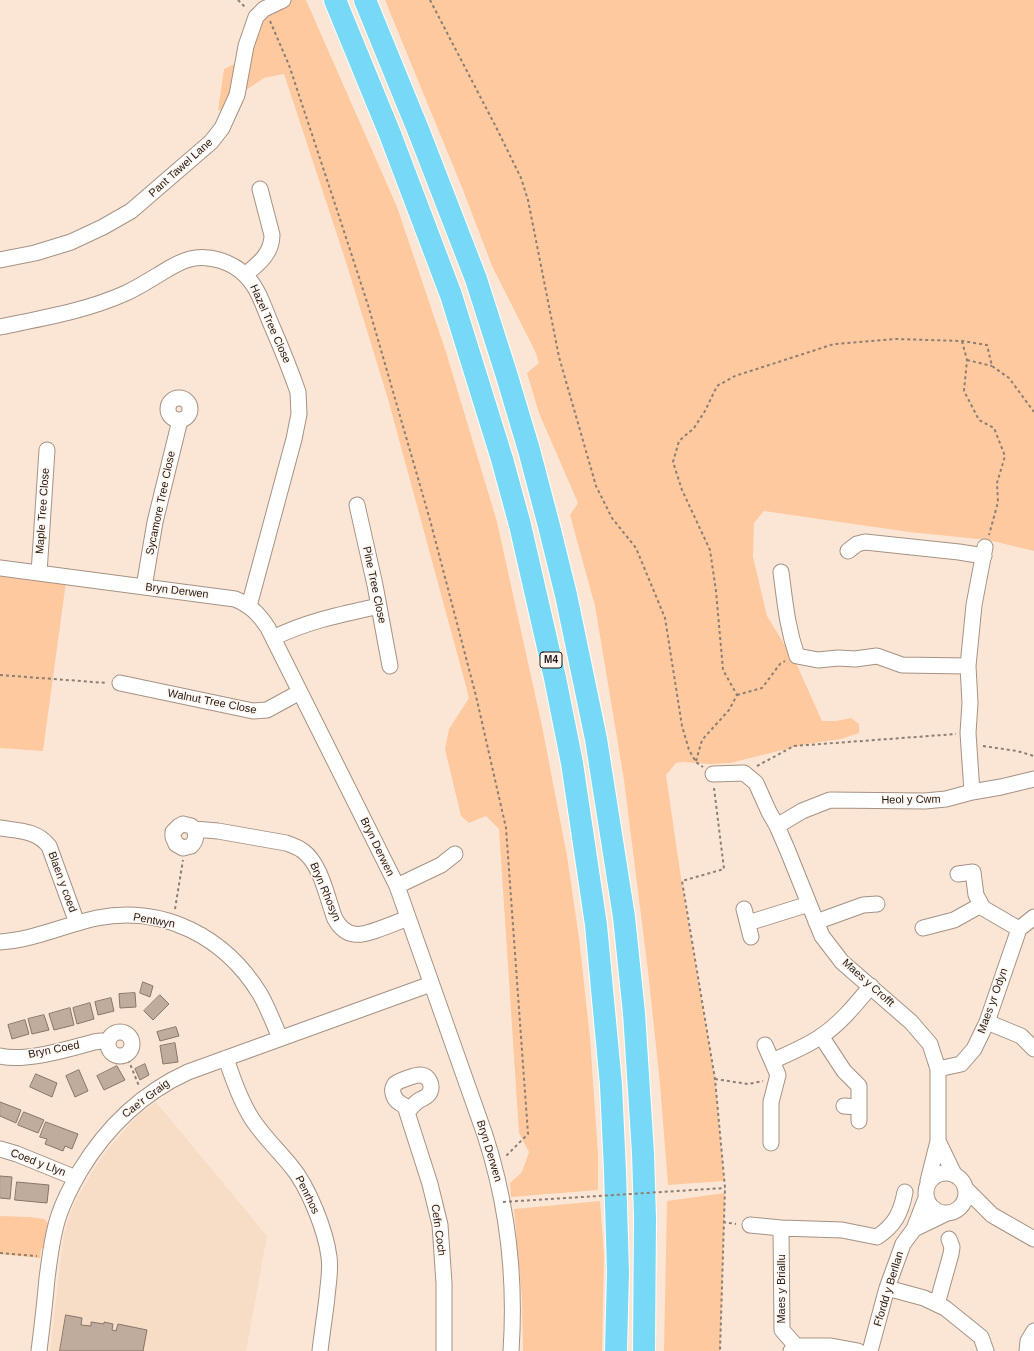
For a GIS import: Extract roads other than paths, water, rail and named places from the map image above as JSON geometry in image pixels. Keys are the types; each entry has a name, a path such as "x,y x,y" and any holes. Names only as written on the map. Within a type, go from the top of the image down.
{"highway":[{"name":"M4","path":"335,0 390,134 451,295 502,459 520,525 555,678 573,771 592,894 611,1085 616,1171 618,1272 616,1351"},
{"name":"M4","path":"365,0 419,132 476,279 506,373 529,450 551,534 566,595 596,739 624,917 634,1013 645,1210 644,1351"}],"street":[{"name":"Pant Tawel Lane","path":"0,260 35,253 70,242 126,215 150,196 211,142 222,128 237,95 246,46 256,17 264,9 283,0"},
{"path":"246,275 264,258 270,250 272,243 272,235 260,190"},
{"name":"Hazel Tree Close","path":"0,327 48,318 105,301 127,292 176,264 190,259 212,258 221,261 246,275 252,283 265,309 298,392 299,402 294,439 248,606"},
{"name":"Sycamore Tree Close","path":"144,586 155,522 180,420"},
{"name":"Maple Tree Close","path":"39,573 47,450"},
{"name":"Pine Tree Close","path":"357,505 379,606 390,666"},
{"path":"848,552 857,544 865,542 959,552 985,551 974,605 968,666 970,703 968,738 972,792"},
{"name":"Bryn Derwen","path":"0,568 228,597 248,606 257,612 262,618 397,886 495,1167 503,1202 512,1267 513,1318 511,1351"},
{"path":"781,572 786,618 797,656 818,660 838,658 855,664 877,656 902,665 968,666"},
{"path":"273,638 314,621 379,606"},
{"name":"Walnut Tree Close","path":"120,684 253,711 266,710 300,692"},
{"path":"712,774 744,772 756,783 777,826"},
{"name":"Heol y Cwm","path":"777,826 802,811 830,800 925,801 946,799 1034,779"},
{"name":"Bryn Rhosyn","path":"194,829 196,840 191,846 185,848 179,847 172,837 173,832 183,824 194,829 218,831 286,843 296,846 304,851 318,870 338,925 350,933 355,935 364,934 408,918"},
{"name":"Maes y Crofft","path":"777,826 822,936 842,962 911,1022 930,1044 938,1069 938,1141 928,1182"},
{"name":"Blaen y coed","path":"0,828 36,834 49,846 77,923"},
{"path":"397,886 445,870 455,854"},
{"path":"958,874 973,872 976,895 983,908 995,916 1018,929 1034,917"},
{"path":"748,923 809,904"},
{"path":"816,922 863,905 877,904"},
{"path":"923,928 954,920 981,905"},
{"name":"Pentwyn","path":"0,942 22,940 77,923 112,916 147,918 173,922 188,928 205,938 223,950 239,965 260,994 280,1038"},
{"name":"Maes yr Odyn","path":"938,1069 961,1064 974,1049 987,1022 1018,929"},
{"name":"Cae'r Graig","path":"39,1351 51,1251 59,1215 76,1178 94,1149 131,1108 162,1085 177,1077 280,1038 432,984"},
{"path":"772,1061 821,1036 847,1014 871,986"},
{"path":"987,1022 1020,1036 1034,1049"},
{"path":"123,1032 130,1037 132,1044 131,1048 126,1054 119,1056 112,1053 108,1046 108,1042 109,1038 115,1033 123,1032"},
{"path":"821,1036 844,1071 859,1086 854,1111"},
{"name":"Bryn Coed","path":"0,1056 17,1057 39,1055 94,1042 108,1042"},
{"path":"765,1045 778,1075 771,1102 771,1143"},
{"name":"Penrhos","path":"226,1058 239,1096 245,1108 270,1143 291,1166 304,1186 317,1215 326,1241 329,1258 329,1276 320,1351"},
{"name":"Cefn Coch","path":"407,1112 430,1184 440,1225 444,1283 444,1351"},
{"name":"Maes y Crofft","path":"938,1141 954,1174"},
{"name":"Coed y Llyn","path":"0,1149 17,1154 76,1178"},
{"path":"992,1215 952,1211 940,1213 929,1204 926,1198 925,1190 928,1182 933,1176 940,1173 947,1172 954,1174 959,1177 965,1188 992,1215 1034,1239"},
{"path":"952,1211 965,1200 965,1188"},
{"path":"750,1225 781,1228 842,1230 877,1236 885,1231 897,1219 905,1192"},
{"name":"Ffordd y Berllan","path":"870,1351 887,1288 903,1244 914,1229 926,1198"},
{"name":"Ffordd y Berllan","path":"914,1229 952,1211"},
{"name":"Maes y Briallu","path":"781,1228 782,1330 793,1348"},
{"path":"937,1304 952,1254 949,1239"},
{"path":"887,1288 924,1298 945,1308 981,1337 986,1351"},
{"path":"1027,1351 1028,1341 1034,1331"},
{"path":"793,1348 831,1346 858,1351"}]}
